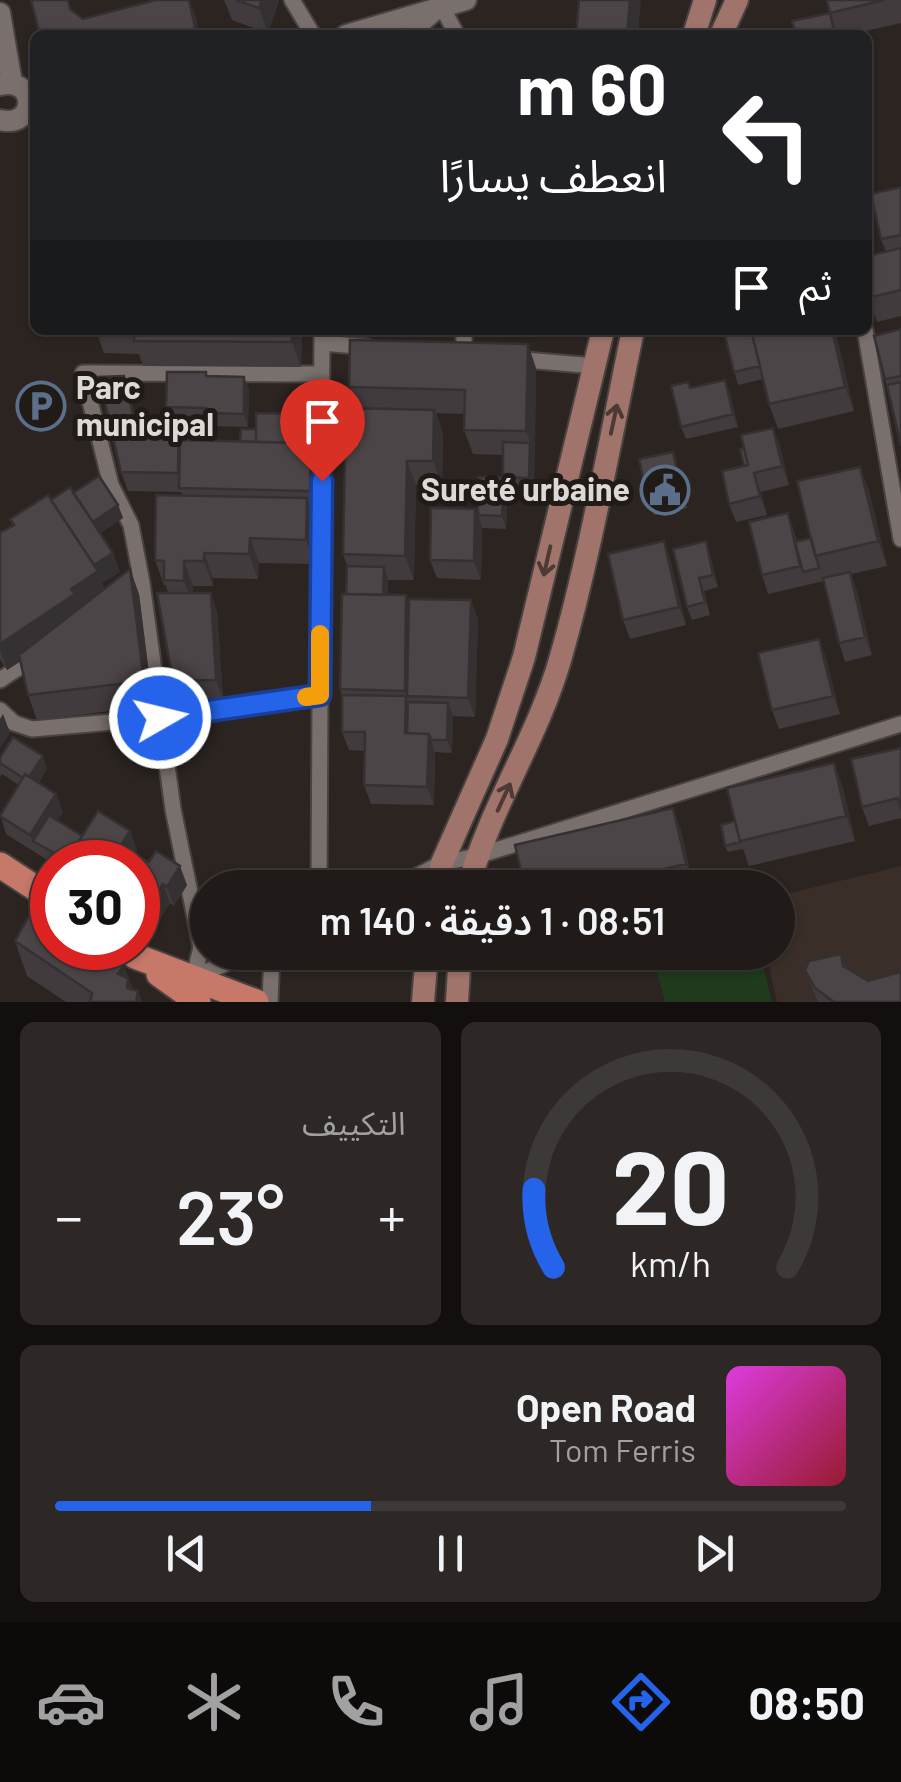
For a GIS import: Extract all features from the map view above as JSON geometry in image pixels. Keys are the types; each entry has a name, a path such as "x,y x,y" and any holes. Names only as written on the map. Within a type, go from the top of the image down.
{"main road":[{"path":"696,30 706,0"},
{"path":"724,30 737,0"},
{"path":"441,870 497,740 524,657 601,335"},
{"path":"473,870 559,662 632,335"},
{"path":"0,865 30,885"},
{"path":"160,970 196,990 256,1002"},
{"path":"423,1002 426,970"},
{"path":"457,1002 459,970"}],"street":[{"path":"292,0 309,30"},
{"path":"363,30 466,0"},
{"path":"416,30 442,7"},
{"path":"442,7 454,30"},
{"path":"0,12 6,84 24,90 30,98"},
{"path":"5,121 23,116 30,104"},
{"path":"5,121 30,126"},
{"path":"464,335 464,354"},
{"path":"866,335 901,539"},
{"path":"319,870 322,337 376,348"},
{"path":"446,353 483,356"},
{"path":"502,358 595,366"},
{"path":"196,990 202,946 173,809 142,583 131,525 111,485 83,373 322,374"},
{"path":"126,594 142,583"},
{"path":"0,680 47,648"},
{"path":"0,710 14,724 32,729 160,718 320,695"},
{"path":"429,870 901,724"},
{"path":"196,990 227,970"},
{"path":"270,1002 271,970"}],"shaded area":[{"path":"901,866 901,1002 777,1002 770,970 795,970 795,892"}],"green space":[{"path":"657,970 764,970 772,1002 665,1002"}],"building":[{"path":"31,0 68,0 70,9 83,19 156,0 189,0 196,30 39,30"},
{"path":"236,0 262,0 259,8"},
{"path":"579,0 630,0 627,30 576,30"},
{"path":"827,0 884,0 830,13"},
{"path":"830,13 834,30 795,30 792,21"},
{"path":"901,187 901,235 881,239 872,194"},
{"path":"901,248 901,290 872,297 872,255"},
{"path":"901,329 901,376 885,379 874,336"},
{"path":"134,335 292,335 292,342 134,341"},
{"path":"725,335 752,335 760,366 734,372"},
{"path":"752,335 833,335 845,387 769,404"},
{"path":"350,340 528,344 526,431 464,430 465,390 349,387"},
{"path":"167,372 244,377 244,414 166,407"},
{"path":"124,376 135,424 110,424 99,377"},
{"path":"725,380 733,414 681,427 671,386 688,382 690,388"},
{"path":"901,382 901,446 887,385"},
{"path":"346,408 434,410 433,461 407,461 405,556 343,554"},
{"path":"256,413 314,414 313,449 311,443 256,442"},
{"path":"110,424 179,425 178,473 121,472"},
{"path":"773,428 782,466 754,473 760,496 729,504 722,471 748,465 741,435"},
{"path":"241,429 256,429 256,442 240,442"},
{"path":"180,440 311,443 310,491 179,488"},
{"path":"503,442 530,443 529,478 503,477"},
{"path":"744,448 748,465 744,466 740,449"},
{"name":"Sureté urbaine","path":"673,452 683,495 649,503 639,459"},
{"path":"860,467 878,541 815,556 797,481"},
{"path":"99,476 118,505 93,522 73,493"},
{"path":"478,477 503,477 502,516 478,515"},
{"path":"70,487 113,553 94,565 51,500"},
{"path":"48,495 98,571 71,589 75,594 0,644 0,533 14,525 10,519"},
{"path":"156,495 307,498 306,540 250,538 249,554 204,553 204,561 184,561 184,581 164,580 164,561 155,560"},
{"path":"431,508 475,509 474,561 430,560"},
{"path":"788,513 800,566 762,575 749,522"},
{"path":"811,538 819,568 803,572 795,542"},
{"path":"664,541 679,607 623,620 608,554"},
{"path":"706,541 713,575 699,578 705,602 687,607 673,549"},
{"path":"347,566 384,567 383,595 346,594"},
{"path":"130,569 144,681 28,695 19,655"},
{"path":"850,572 865,637 839,643 823,578"},
{"path":"157,593 211,593 216,680 173,681"},
{"path":"342,594 406,595 405,691 340,689"},
{"path":"409,599 471,600 468,698 407,696"},
{"path":"819,639 833,696 772,710 758,653"},
{"path":"342,695 406,696 405,733 429,734 427,787 364,785 365,732 342,732"},
{"path":"408,702 448,703 447,740 407,733"},
{"path":"13,737 43,756 29,777 25,774 23,778 0,763"},
{"path":"901,748 901,810 898,798 862,807 851,759"},
{"path":"834,763 846,816 740,841 727,788"},
{"path":"25,774 56,794 30,835 0,816"},
{"path":"673,808 686,864 660,870 521,870 515,845"},
{"path":"98,811 130,831 124,840 79,840"},
{"path":"49,815 82,836 79,840 34,840"},
{"path":"735,821 740,842 725,846 721,825"},
{"path":"160,854 180,866 167,887 163,884 160,889"},
{"path":"30,914 30,951 15,941"},
{"path":"841,954 843,966 868,981 901,972 901,1002 834,1002 815,988 805,970 809,961"},
{"path":"58,970 121,970 118,974 128,978 127,988 138,991 136,1002 90,1002 92,993"}],"slow traffic":[{"path":"306,697 320,695 320,634"}],"place":[{"name":"Parc municipal","path":"41,406"},
{"name":"Sureté urbaine","path":"665,490"}],"route":[{"path":"160,718 320,695 322,481"}]}
